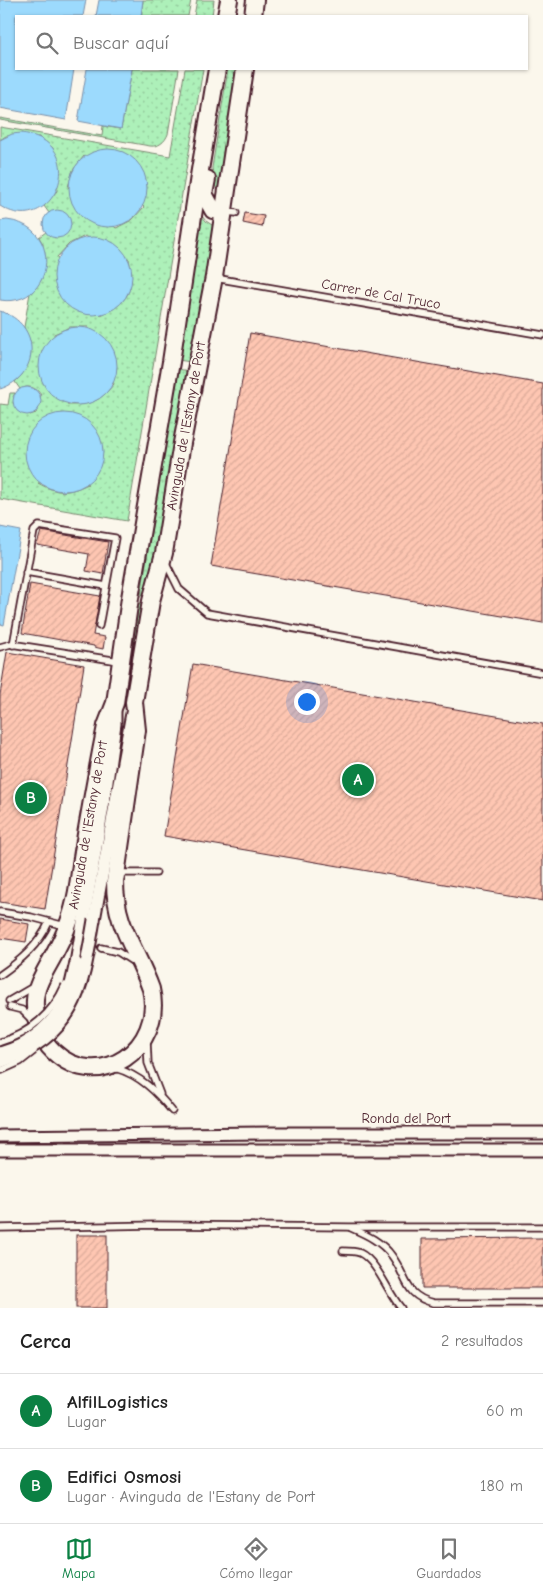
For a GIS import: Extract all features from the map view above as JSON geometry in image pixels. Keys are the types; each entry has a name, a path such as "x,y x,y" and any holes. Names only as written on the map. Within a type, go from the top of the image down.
{"street":[{"path":"226,15 229,0"},
{"path":"253,15 255,0"},
{"name":"Avinguda de l'Estany de Port","path":"217,70 115,703 106,726 74,904 67,927 42,976 36,994 35,1002 48,1044 62,1058 80,1066 105,1067 115,1064 130,1055 147,1035 154,1010 146,976 125,935 118,913 115,894 116,873 137,730 134,702 151,601 164,554 182,443 214,277 230,212 245,70"},
{"path":"226,70 204,194 212,210 230,212"},
{"path":"0,1053 26,1042 40,1032 53,1018 69,991 89,920 134,702"},
{"path":"0,1062 26,1050 43,1032 70,1010 80,990 86,967 89,920 115,724 115,703"},
{"name":"Ronda del Port","path":"0,1136 268,1133 543,1133"},
{"path":"0,1150 543,1150"}],"lane":[{"name":"Carrer de Cal Truco","path":"214,277 543,335"},
{"path":"13,645 34,531 39,526 115,538 100,626"},
{"path":"164,554 179,590 207,613 543,672"},
{"path":"26,572 106,586"},
{"path":"0,647 13,645 121,661"},
{"path":"116,873 156,873"},
{"path":"0,912 67,927"},
{"path":"0,975 28,953 40,940 48,922"},
{"path":"101,948 118,952 140,968 146,976"},
{"path":"0,1042 20,1034 44,1017 62,992 76,963"},
{"path":"0,1071 20,1062 43,1032 27,1014 10,1004 32,988 42,976"},
{"path":"147,1035 148,1063 160,1096"},
{"path":"105,1067 120,1069 137,1077 160,1096 172,1111"},
{"path":"0,1228 157,1225 543,1227"},
{"path":"349,1227 373,1238 382,1246 392,1256 413,1294 423,1300 434,1303 543,1303"},
{"path":"343,1251 360,1253 368,1258 401,1308"}],"green space":[{"path":"143,0 191,0 188,15 141,15"},
{"path":"197,0 214,0 212,15 194,15"},
{"path":"132,70 179,70 168,134 159,145 150,146 0,120 0,118 102,136 103,126 121,129"},
{"path":"185,70 203,70 127,521 0,499 0,404 8,405 10,393 15,393 13,397 30,415 36,413 41,395 32,388 20,389 15,382 22,375 31,343 24,327 30,293 42,279 43,244 39,237 46,232 55,238 71,226 67,215 61,211 49,213 44,206 57,191 53,148 39,137 6,136 0,140 0,127 170,156","holes":["84,156 144,207 132,220 116,228 68,187 73,170","85,236 129,259 131,279 128,294 118,305 101,315 57,257 69,244","70,327 88,327 114,384 99,399 89,403 68,405 54,334","38,483 88,484 74,490 57,491"]},
{"path":"228,70 241,70 219,192 213,182 212,168"},
{"path":"201,215 215,227 191,362 178,360"},
{"path":"177,369 190,371 147,596 141,595"},
{"path":"139,603 145,604 126,703 126,688"}],"water":[{"path":"0,0 86,0 83,15 15,15 15,70 74,70 66,120 0,108"},
{"path":"99,0 143,0 141,15 96,15"},
{"path":"87,70 132,70 121,129 78,121"},
{"path":"21,133 43,140 56,153 60,169 58,186 50,200 37,210 20,213 0,206 0,140 12,134"},
{"path":"100,149 116,149 130,155 141,166 147,180 147,196 141,210 130,221 116,227 100,227 86,221 75,210 69,196 69,180 75,166 86,155"},
{"path":"57,210 67,214 71,224 67,234 57,238 47,234 43,224 47,214"},
{"path":"7,220 26,226 38,237 45,251 45,266 41,280 32,292 18,299 0,300 0,221"},
{"path":"85,237 101,237 115,243 126,254 132,268 132,284 126,298 115,309 101,315 85,315 71,309 60,298 54,284 54,268 60,254 71,243"},
{"path":"0,311 14,318 23,327 29,338 31,350 29,362 23,373 13,382 0,389"},
{"path":"70,327 86,327 100,333 111,344 117,358 117,374 111,388 100,399 86,405 70,405 56,399 45,388 39,374 39,358 45,344 56,333"},
{"path":"27,387 37,391 41,401 37,411 27,415 17,411 13,401 17,391"},
{"path":"56,413 72,413 86,419 97,430 103,444 103,460 97,474 86,485 72,491 56,491 42,485 31,474 25,460 25,444 31,430 42,419"},
{"path":"0,527 21,531 4,625 0,624"}],"building":[{"path":"245,213 264,216 262,227 243,223"},
{"path":"250,333 543,384 543,623 211,566"},
{"path":"41,531 108,542 103,574 86,571 89,554 37,545"},
{"path":"30,584 100,596 93,635 105,637 103,649 22,633"},
{"path":"7,652 84,665 45,909 0,902 0,695"},
{"path":"193,664 543,724 543,901 164,836"},
{"path":"0,919 29,924 26,942 0,938"},
{"path":"76,1235 107,1235 107,1308 76,1308"},
{"path":"543,1238 543,1288 422,1288 422,1239"}],"place":[{"name":"AlfilLogistics","path":"358,780"},
{"name":"Edifici Osmosi","path":"31,798"}]}
